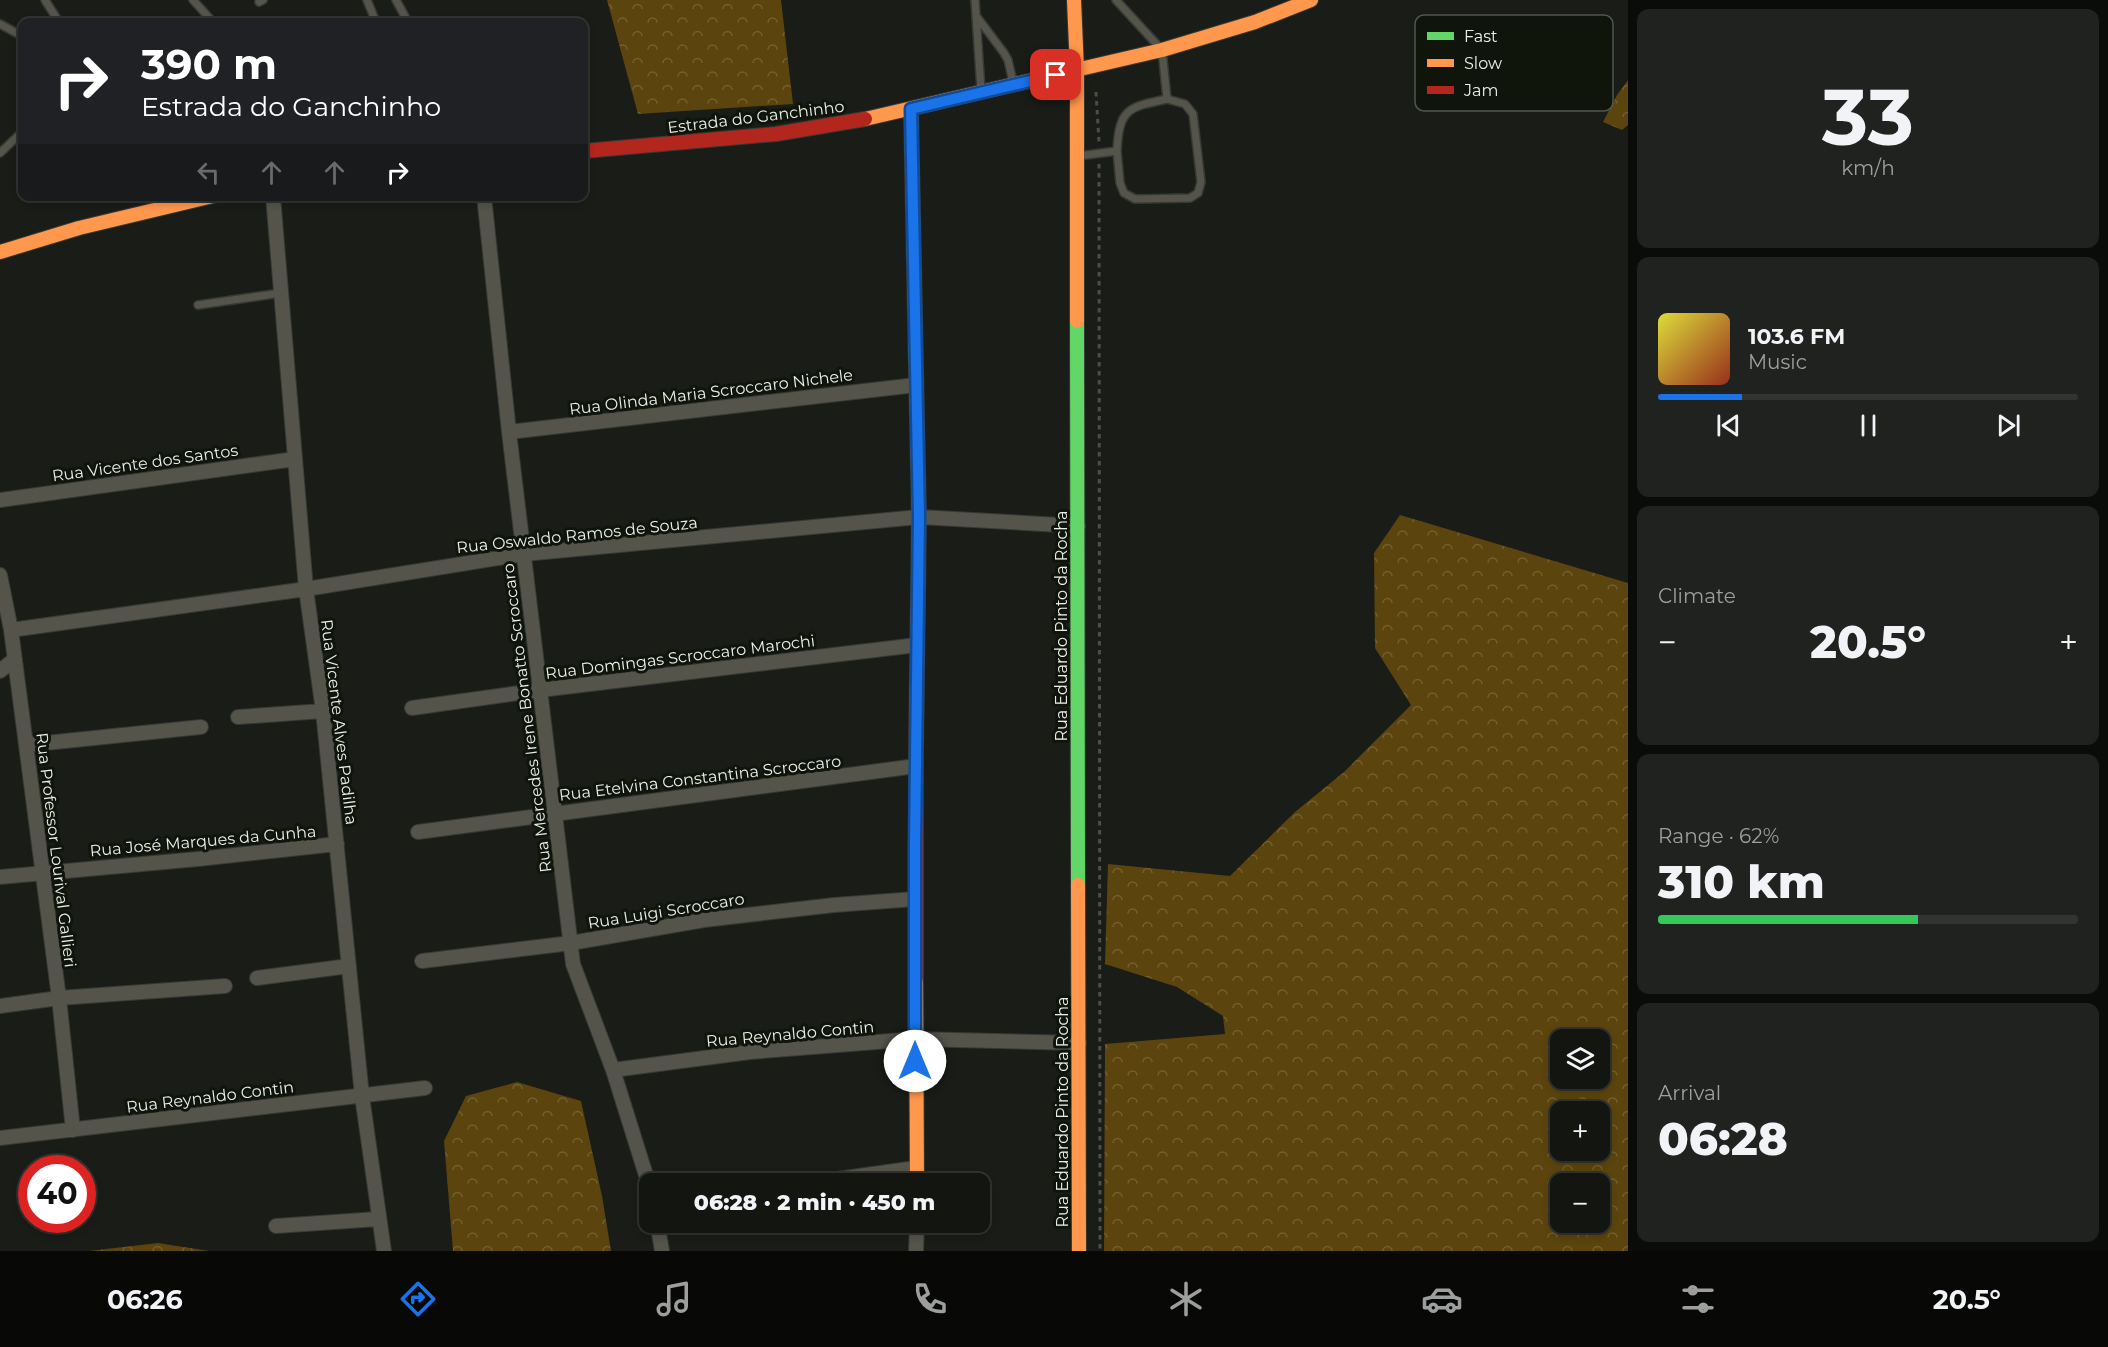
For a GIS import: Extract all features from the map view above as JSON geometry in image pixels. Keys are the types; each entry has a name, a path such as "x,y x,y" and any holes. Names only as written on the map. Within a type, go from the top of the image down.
{"street":[{"name":"Rua Eduardo Pinto da Rocha","path":"1074,0 1077,70 1079,1251"},
{"name":"Estrada do Ganchinho","path":"588,151 776,135 845,124 1162,50 1255,22 1311,0"},
{"path":"911,109 919,517 915,899 916,1173"},
{"name":"Rua Vicente Alves Padilha","path":"273,201 306,589 323,711 362,1096 384,1251"},
{"name":"Rua Mercedes Irene Bonatto Scroccaro","path":"485,201 509,432 573,964 613,1070 645,1173"},
{"path":"0,252 157,202"},
{"name":"Rua Olinda Maria Scroccaro Nichele","path":"509,432 916,385"},
{"name":"Rua Vicente dos Santos","path":"0,500 295,459"},
{"name":"Rua Oswaldo Ramos de Souza","path":"11,630 306,589 524,554 919,517 1078,526"},
{"name":"Rua Professor Lourival Gallieri","path":"0,575 15,658 59,998 73,1130"},
{"name":"Rua Domingas Scroccaro Marochi","path":"412,708 540,690 917,645"},
{"path":"0,671 15,658"},
{"path":"238,717 323,711"},
{"path":"26,745 201,727"},
{"name":"Rua Etelvina Constantina Scroccaro","path":"418,832 916,766"},
{"name":"Rua José Marques da Cunha","path":"0,877 337,844"},
{"name":"Rua Luigi Scroccaro","path":"422,961 571,943 716,919 834,905 915,899"},
{"path":"257,978 349,966"},
{"path":"0,1006 59,998 225,986"},
{"name":"Rua Reynaldo Contin","path":"613,1070 750,1052 915,1040 1079,1043"},
{"name":"Rua Reynaldo Contin","path":"0,1138 424,1088"},
{"path":"880,1173 916,1168"},
{"path":"276,1226 378,1219"},
{"path":"659,1233 662,1251"},
{"path":"916,1251 917,1233"}],"lane":[{"path":"45,0 57,18"},
{"path":"193,0 209,18"},
{"path":"367,0 374,18"},
{"path":"396,0 406,18"},
{"path":"975,0 981,93"},
{"path":"1116,0 1162,50 1167,99"},
{"path":"977,17 1006,56 1013,85"},
{"path":"0,24 18,34"},
{"path":"1167,99 1185,104 1193,114 1201,182 1198,193 1190,198 1135,200 1124,193 1120,183 1117,151 1118,128 1125,115 1136,106 1167,99"},
{"path":"0,153 18,136"},
{"path":"1077,156 1117,151"},
{"path":"198,305 280,293"}],"path":[{"path":"1096,86 1099,115 1100,1251"}],"green space":[{"path":"607,0 781,0 793,104 638,114"},
{"path":"1628,80 1628,125 1622,130 1603,122 1609,111 1613,111 1613,103"},
{"path":"1400,515 1628,583 1628,1251 1104,1251 1105,1044 1225,1034 1223,1016 1177,987 1105,964 1108,864 1230,876 1295,812 1344,772 1411,705 1375,648 1374,553"},
{"path":"517,1082 581,1101 602,1196 611,1251 453,1251 444,1141 466,1096"},
{"path":"158,1243 209,1251 89,1251"}],"traffic: fast":[{"path":"911,109 917,419"},
{"path":"1077,321 1078,885"}],"traffic: slow":[{"path":"1074,0 1077,70 1077,321"},
{"path":"865,119 1162,50 1255,22 1311,0"},
{"path":"0,252 79,228 192,201"},
{"path":"916,752 919,517 917,419"},
{"path":"1078,885 1079,1251"},
{"path":"916,978 917,1173"}],"traffic: jam":[{"path":"588,151 776,134 865,119"},
{"path":"916,752 916,978"}],"route":[{"path":"915,1061 919,517 911,109 1056,75"}]}
